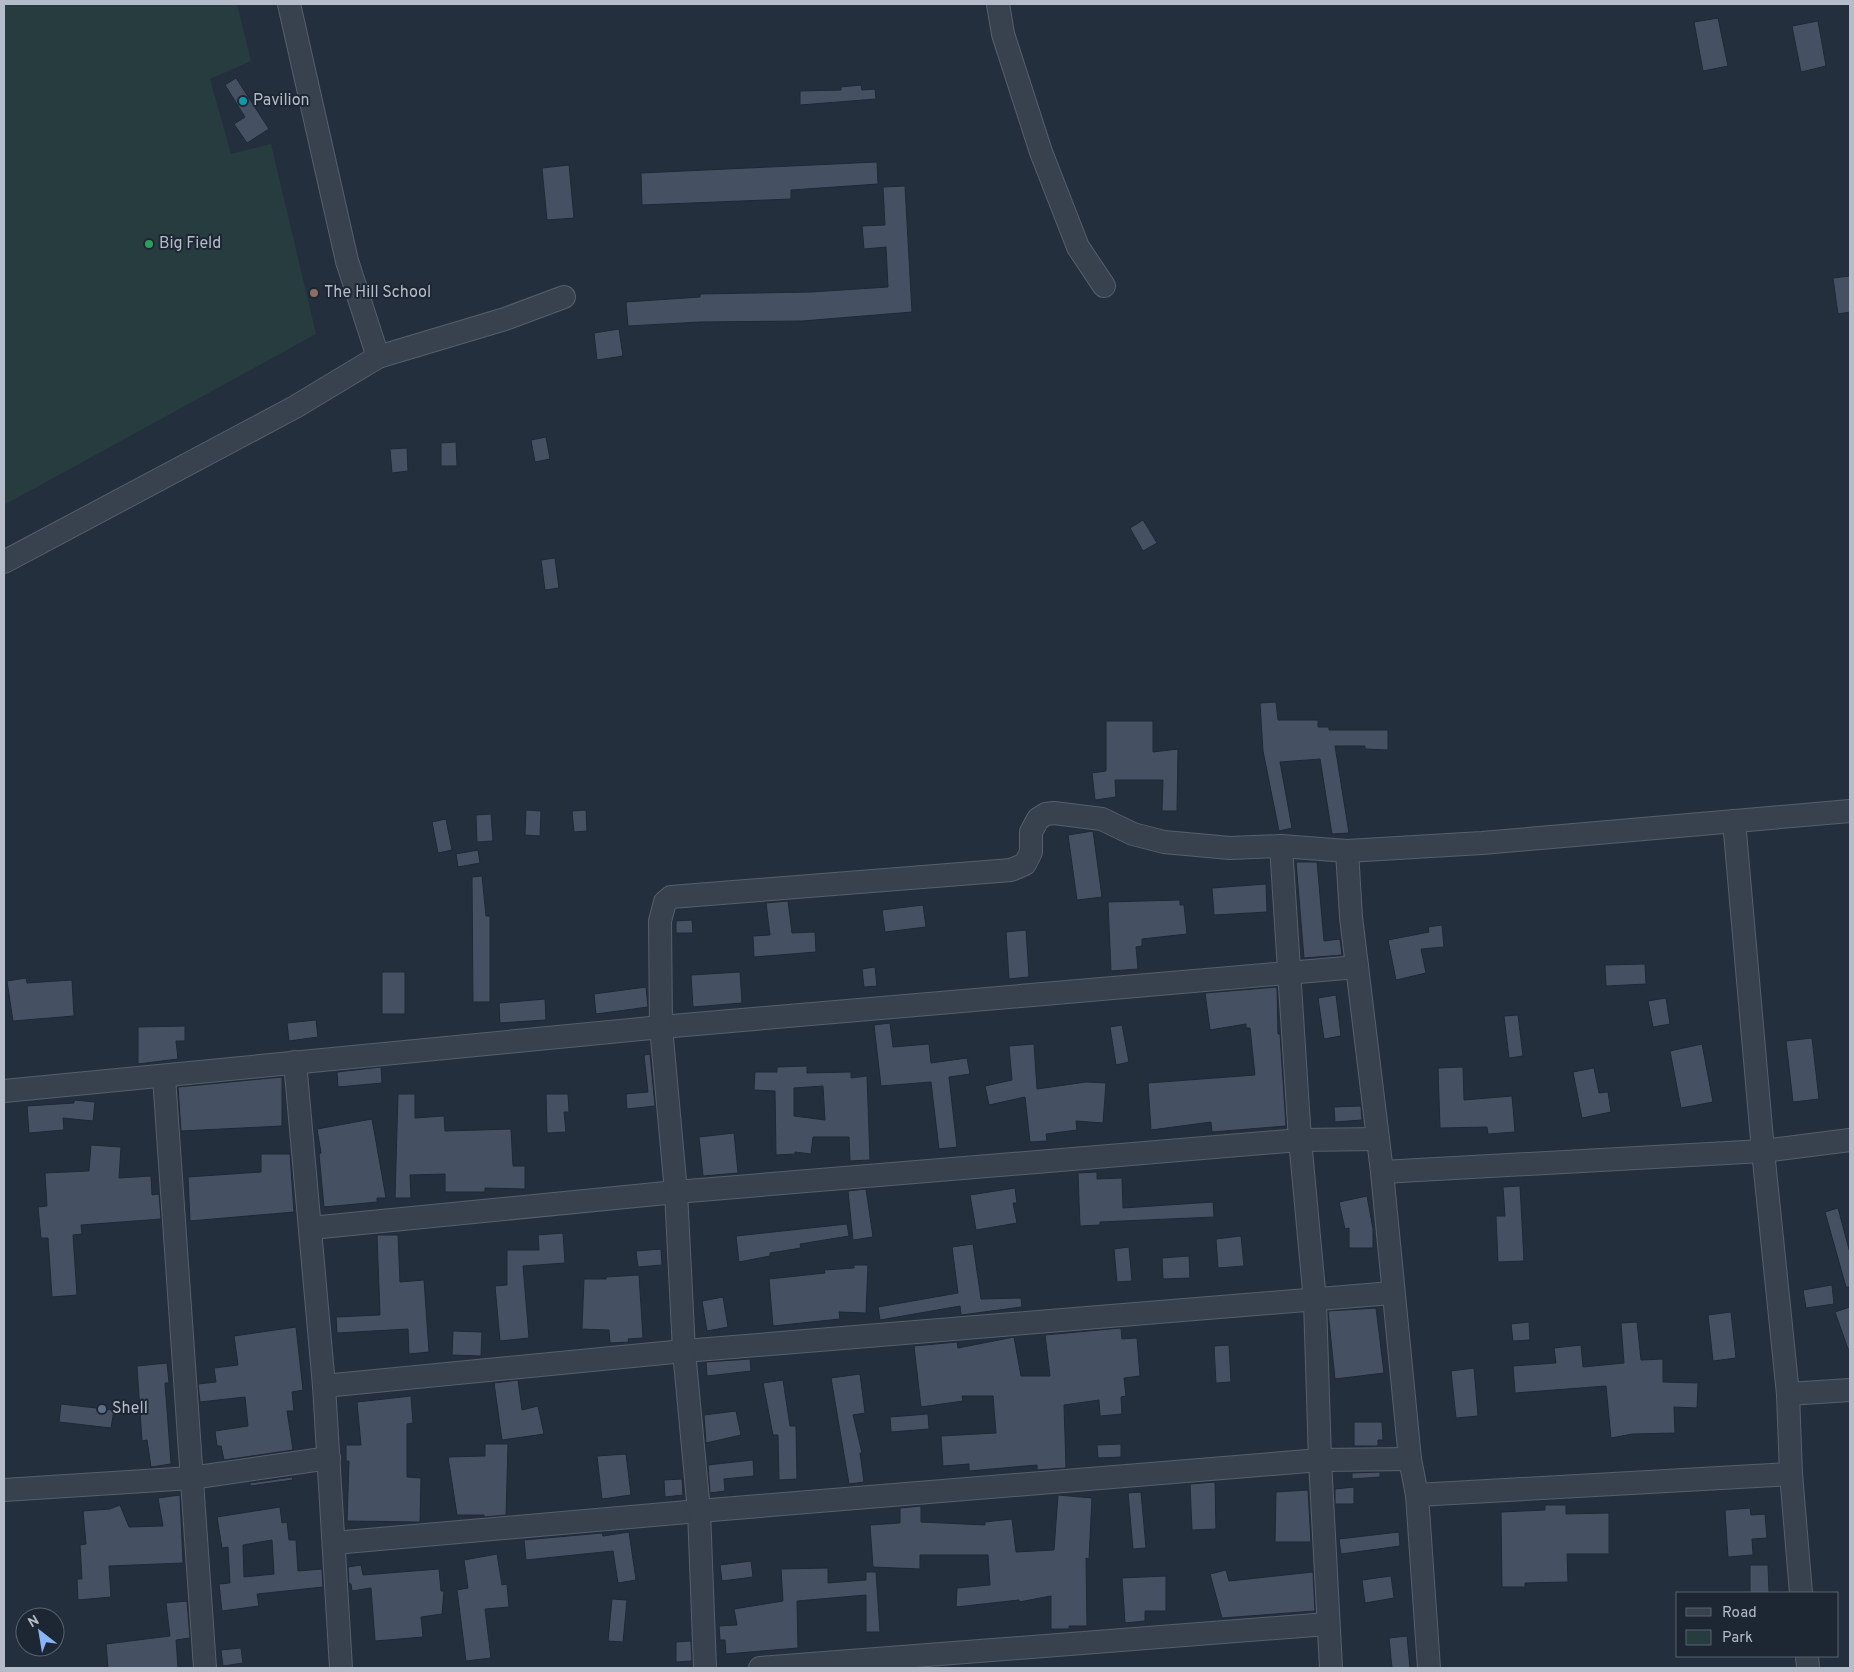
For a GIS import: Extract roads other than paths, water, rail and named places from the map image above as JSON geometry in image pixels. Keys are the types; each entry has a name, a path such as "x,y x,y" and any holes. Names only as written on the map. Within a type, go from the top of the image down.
{"street":[{"path":"289,4 347,261 378,357"},
{"path":"998,4 1003,34 1041,152 1078,247 1104,286"},
{"path":"4,562 296,407 378,357 496,322 564,297"},
{"path":"705,1668 699,1510 684,1351 676,1192 661,1027 660,921 665,902 671,897 1011,870 1025,864 1031,852 1031,832 1038,819 1046,814 1054,813 1102,819 1133,834 1164,842 1230,848 1281,846 1346,851 1482,843 1850,811"},
{"path":"1734,821 1763,1150 1788,1394 1791,1474 1801,1592"},
{"path":"1281,846 1300,1140 1316,1301 1320,1460 1331,1668"},
{"path":"1346,851 1357,967 1382,1172 1392,1294 1410,1458 1417,1495 1429,1668"},
{"path":"4,1091 164,1077 295,1062 661,1027 1357,967"},
{"path":"295,1062 324,1386 341,1668"},
{"path":"164,1077 205,1668"},
{"path":"311,1228 676,1192 1300,1140 1378,1140"},
{"path":"1382,1172 1763,1150 1850,1140"},
{"path":"324,1386 684,1351 1392,1294"},
{"path":"1788,1394 1850,1390"},
{"path":"4,1490 191,1478 329,1458"},
{"path":"334,1543 699,1510 1320,1460 1410,1458"},
{"path":"1417,1495 1791,1474"},
{"path":"760,1668 1328,1624"}],"place":[{"name":"Pavilion","path":"243,101"},
{"name":"Big Field","path":"149,244"},
{"name":"The Hill School","path":"314,293"},
{"name":"Shell","path":"102,1409"}]}
